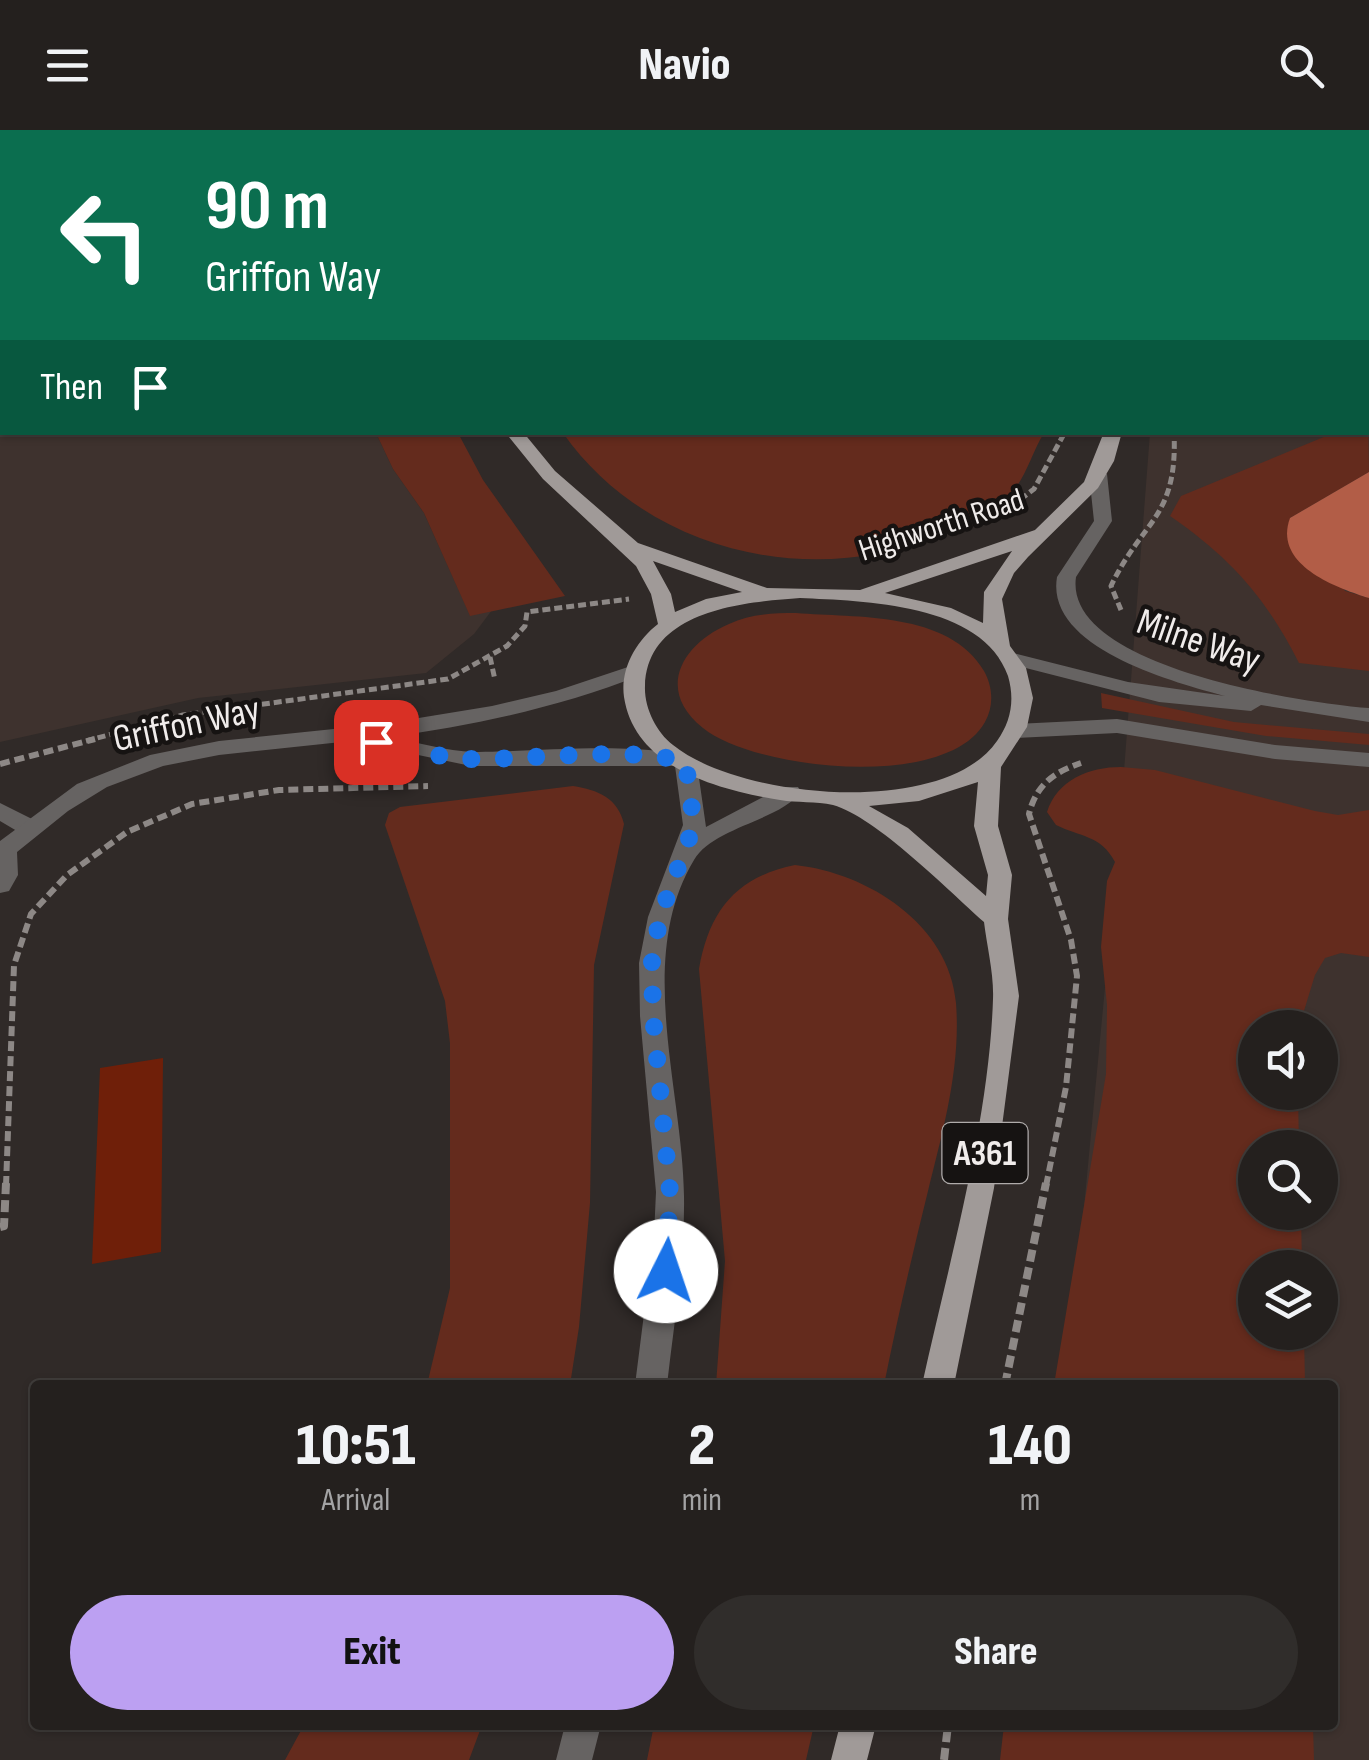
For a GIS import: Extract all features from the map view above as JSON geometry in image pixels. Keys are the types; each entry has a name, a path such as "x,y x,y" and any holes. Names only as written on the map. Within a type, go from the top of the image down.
{"main road":[{"path":"516,435 570,496 631,547 662,594 668,625"},
{"name":"Highworth Road","path":"1004,652 991,616 993,594 1014,563 1053,528 1098,474 1109,454 1112,435"},
{"name":"Highworth Road","path":"854,594 932,574 1053,528"},
{"path":"631,547 768,594"},
{"path":"768,594 854,594 949,614 974,625 1004,652 1023,696 1022,716 1014,732 990,766 964,780 906,796 834,796 747,786 682,762 664,750 638,710 634,671 651,641 668,625 733,598 768,594"},
{"name":"A361","path":"939,1380 980,1188 1000,1069 1006,996 996,919 1000,874 986,826 990,766"},
{"path":"834,796 900,834 996,919"},
{"path":"850,1760 857,1730"}],"street":[{"name":"Milne Way","path":"1098,474 1103,521 1074,561 1065,586 1066,598 1077,616 1095,636 1143,665 1286,704"},
{"name":"Milne Way","path":"1004,652 1152,695 1215,704 1286,704 1369,715"},
{"name":"Griffon Way","path":"0,886 6,874 3,851 30,828 100,781 161,759 530,706 634,671"},
{"path":"1014,732 1117,726 1276,752 1369,760"},
{"name":"Griffon Way","path":"346,735 470,759 602,756 682,762"},
{"path":"652,1380 668,1253 670,1192 653,1016 652,962 660,916 687,851 695,812 682,762"},
{"path":"687,851 724,826 790,792"},
{"path":"0,811 30,828"},
{"path":"574,1760 582,1730"}],"path":[{"path":"992,520 1034,489 1063,435"},
{"path":"1129,618 1112,595 1111,586 1165,504 1174,474 1174,435"},
{"path":"0,764 183,715 448,679 507,646 525,626 527,612 662,594"},
{"path":"1006,1380 1066,1087 1076,991 1071,940 1029,814 1035,794 1051,775 1085,762"},
{"path":"0,1227 4,1226 14,965 21,934 33,910 69,872 140,826 189,804 246,794 439,785"},
{"path":"944,1760 947,1730"}],"shaded area":[{"path":"0,435 377,435 393,469 424,513 470,615 492,610 474,634 426,673 198,698 0,742"},
{"path":"377,435 459,435 483,480 565,596 470,616 424,513 393,469"},
{"path":"565,435 1043,435 1016,487 986,512 939,535 889,551 837,559 784,558 733,548 683,531 638,506 597,473"},
{"path":"1150,435 1369,435 1369,1760 1027,1760 1030,1730 1338,1730 1338,1380 1067,1380 1117,862"},
{"path":"1329,435 1368,435 1369,472 1290,518 1345,591 1369,598 1369,671 1299,663 1274,619 1245,581 1170,516 1181,496"},
{"path":"1369,472 1369,598 1310,571 1298,561 1287,534 1290,518"},
{"path":"796,613 899,621 948,637 968,651 987,677 991,703 985,722 964,744 932,758 849,767 764,754 728,743 703,728 680,699 680,669 687,656 712,633 737,621"},
{"path":"1101,693 1234,722 1369,734 1369,745 1266,736 1102,708"},
{"path":"1121,767 1155,770 1315,811 1338,815 1369,810 1369,957 1341,953 1325,958 1304,1010 1238,1010 1238,1110 1298,1110 1299,1130 1238,1130 1238,1230 1301,1230 1302,1250 1238,1250 1238,1350 1304,1350 1305,1380 1055,1380 1106,1074 1107,1005 1101,947 1107,881 1115,862 1089,838 1056,825 1047,812 1058,791 1086,773"},
{"path":"573,786 606,797 617,808 624,824 594,965 590,1203 571,1380 428,1380 450,1288 450,1043 445,1001 385,825 389,813 400,807"},
{"path":"795,865 823,870 876,891 921,927 938,949 950,975 957,1027 949,1099 885,1380 716,1380 725,1261 699,969 710,930 728,900 756,878"},
{"path":"301,1730 480,1730 469,1760 285,1760"},
{"path":"653,1730 813,1730 806,1760 647,1760"},
{"path":"1003,1730 1313,1730 1314,1760 1000,1760"}],"building":[{"path":"163,1058 161,1252 92,1264 100,1068"}],"route":[{"path":"376,742 470,759 641,756 686,764 694,825 660,916 652,962 653,1016 670,1192 666,1271"}]}
